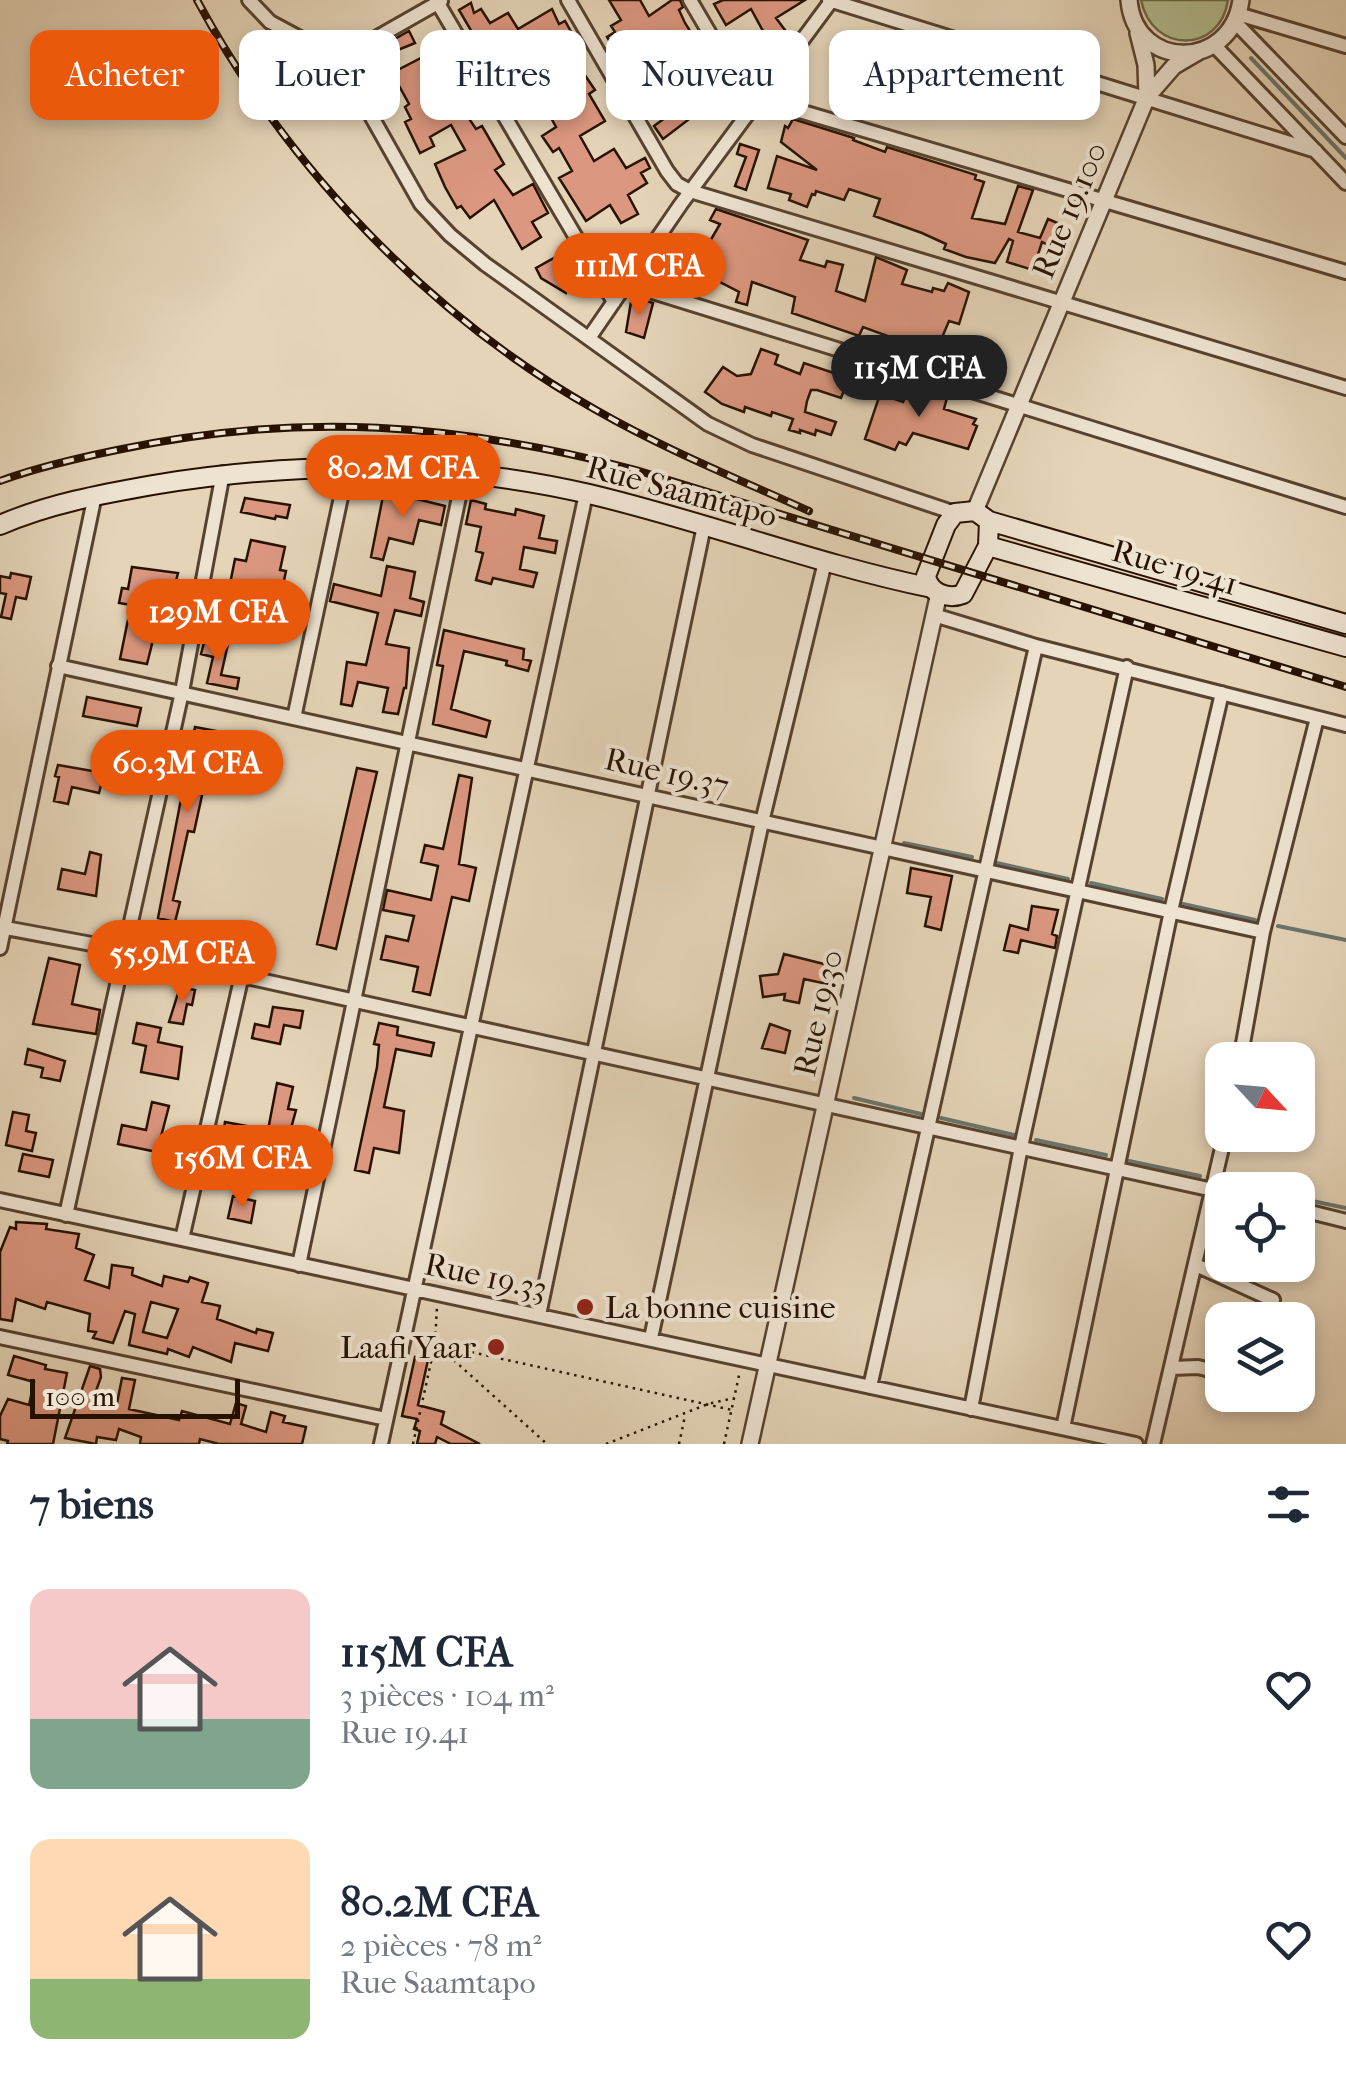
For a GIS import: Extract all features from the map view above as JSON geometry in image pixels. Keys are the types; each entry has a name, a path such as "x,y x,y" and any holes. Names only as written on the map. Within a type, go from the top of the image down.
{"main road":[{"name":"Rue Saamtapo","path":"0,525 95,495 223,473 421,469 586,494 935,591"},
{"path":"973,515 988,546 962,594 955,597 935,591 926,576 946,524 973,515"},
{"name":"Rue 19.41","path":"973,515 1346,625"},
{"name":"Rue 19.41","path":"988,546 1343,646"}],"street":[{"path":"249,0 270,22 285,30"},
{"path":"568,0 668,171 677,184 690,191 1346,388"},
{"path":"690,0 708,30"},
{"path":"809,30 831,0 1316,152"},
{"name":"Rue 19.100","path":"1129,0 1146,65 1146,97"},
{"path":"389,30 439,1 614,302"},
{"path":"1238,12 1346,46"},
{"path":"1238,12 1346,137"},
{"name":"Rue 19.100","path":"973,515 1146,97 1174,66 1206,49 1238,12"},
{"path":"1136,24 1147,39 1162,49 1180,54 1206,49 1346,183"},
{"path":"809,113 1343,268"},
{"name":"Rue 19.41","path":"373,120 421,204 450,235 680,407 752,445 973,515"},
{"path":"590,338 743,120"},
{"path":"627,284 1346,506"},
{"path":"294,718 347,469"},
{"path":"66,1214 182,692 223,473"},
{"path":"299,1265 464,474"},
{"path":"381,1444 586,494"},
{"path":"0,948 95,495"},
{"path":"539,1316 704,526"},
{"path":"651,1338 762,822 825,562"},
{"name":"Rue 19.30","path":"750,1444 934,615 935,591"},
{"path":"934,615 1036,646 1346,726"},
{"path":"1343,646 1346,625"},
{"path":"870,1387 1036,646"},
{"name":"Rue 19.37","path":"58,666 1263,932"},
{"path":"971,1410 1021,1148 1128,667"},
{"path":"1062,1428 1171,911 1222,693"},
{"path":"1243,1042 1263,932 1317,718"},
{"path":"2,928 242,975 1205,1188"},
{"path":"182,1239 242,975"},
{"name":"Rue 19.33","path":"0,1200 1136,1444"},
{"path":"1315,1214 1346,1221"},
{"path":"1153,1444 1205,1235"},
{"path":"1196,1265 1272,1300"},
{"path":"0,1337 386,1419"},
{"path":"1172,1368 1205,1369"}],"path":[{"path":"413,1444 436,1344 438,1294"},
{"path":"436,1344 732,1410"},
{"path":"436,1344 548,1444"},
{"path":"724,1444 742,1360"},
{"path":"606,1444 708,1404 734,1398"},
{"path":"679,1444 686,1413"}],"green space":[{"path":"1141,0 1228,0 1213,30 1186,41 1158,30"}],"building":[{"path":"609,0 640,0 649,16 672,0 680,0 683,7 679,10 689,30 614,30 611,26 621,20"},
{"path":"723,0 805,0 776,18 785,30 762,30 751,9 726,25 714,4"},
{"path":"471,3 474,13 481,9 490,23 508,13 518,29 552,9 559,24 565,21 570,30 471,30 459,10"},
{"path":"409,31 415,43 400,49 400,36"},
{"path":"420,58 420,120 470,120 476,129 482,126 504,164 495,170 513,195 533,184 548,213 532,222 541,237 522,249 494,200 470,218 461,206 457,208 435,164 465,150 451,125 430,137 434,146 420,153 405,122 411,119 405,107 409,104 400,88 400,69"},
{"path":"586,77 595,90 589,94 605,121 580,136 594,161 614,149 626,168 645,158 650,168 641,173 647,183 628,195 638,214 621,223 610,205 586,221 559,178 572,171 559,148 553,152 542,136 556,127 552,120 586,120"},
{"path":"662,120 688,120 663,139 654,126"},
{"path":"796,120 885,152 887,147 976,175 975,179 984,182 972,218 1005,224 1018,186 1033,190 1018,232 1040,238 1048,219 1062,225 1052,247 1042,242 1033,270 1007,262 1013,241 1009,239 995,263 966,257 944,249 946,244 922,233 874,216 880,199 849,189 844,200 816,191 807,207 789,200 791,194 768,188 777,156 817,170 781,142 785,126 788,128"},
{"path":"740,144 759,150 746,190 735,186 746,157 737,154"},
{"path":"716,209 808,240 800,260 825,267 827,261 843,265 836,291 865,301 876,257 907,270 902,284 932,292 933,288 944,291 948,283 969,292 959,324 949,321 938,347 951,351 944,372 933,369 935,362 906,346 907,343 863,327 859,336 792,313 795,297 752,282 747,305 736,302 739,292 710,277 704,292 673,283 675,276 658,264 673,242 702,255 720,224 710,220"},
{"path":"570,249 581,268 566,293 541,278 536,268"},
{"path":"637,298 653,303 644,338 626,332 631,302 635,303"},
{"path":"761,349 778,355 775,364 800,374 804,363 849,378 841,398 811,390 807,401 805,412 836,422 831,435 816,430 815,435 789,430 793,419 745,407 744,412 705,392 723,367 737,376 751,374"},
{"path":"912,383 948,394 944,409 976,419 968,449 913,433 906,445 899,442 895,450 865,439 880,394 903,402"},
{"path":"384,491 445,506 441,525 419,520 413,544 389,538 383,560 371,557"},
{"path":"245,498 290,505 287,518 241,512"},
{"path":"471,500 486,504 485,509 515,515 516,509 544,516 539,538 557,541 555,553 524,547 520,569 537,573 533,587 493,578 491,584 476,580 483,553 476,551 481,527 466,524"},
{"path":"251,540 285,547 280,570 286,571 276,617 243,610 237,639 224,636 228,620 214,617 222,582 230,584 235,559 246,561"},
{"path":"387,566 415,572 410,598 424,602 421,616 395,610 386,644 409,648 406,688 398,714 383,712 388,688 358,682 352,706 341,704 347,662 366,665 378,613 330,601 334,584 381,596"},
{"path":"132,567 178,573 172,597 178,599 175,616 160,612 147,664 120,659 131,605 119,603 122,588 128,589"},
{"path":"11,573 31,577 26,599 16,597 11,619 1,617 6,594 0,593 0,576 10,578"},
{"path":"444,630 524,649 523,659 531,661 528,671 506,665 507,661 464,651 451,709 490,721 486,737 433,724 443,666 437,665"},
{"path":"205,639 228,644 221,675 239,678 237,689 207,683 213,657 201,654"},
{"path":"87,697 141,708 137,726 83,716"},
{"path":"195,727 216,731 194,832 188,831 173,900 180,902 175,922 158,918"},
{"path":"58,765 104,773 99,793 72,787 68,804 54,801"},
{"path":"357,768 377,772 336,949 317,944"},
{"path":"459,775 472,778 459,864 476,868 469,901 452,897 430,995 413,991 418,967 381,959 386,936 408,941 414,916 383,910 387,890 431,900 438,866 421,862 425,845 443,849"},
{"path":"90,852 101,855 96,896 58,889 62,869 85,874"},
{"path":"911,868 952,876 941,930 925,926 931,897 907,893"},
{"path":"1032,906 1058,910 1052,934 1057,936 1055,948 1021,940 1018,953 1004,950 1010,925 1028,930"},
{"path":"784,954 836,967 832,985 804,979 799,1003 784,1000 785,994 763,997 760,976 778,974"},
{"path":"49,958 80,965 72,1004 100,1010 96,1034 33,1024"},
{"path":"180,987 195,990 183,1024 169,1022"},
{"path":"273,1007 303,1011 300,1028 284,1025 280,1044 252,1038 255,1024 269,1027"},
{"path":"137,1023 161,1028 158,1042 182,1047 178,1079 141,1072 146,1046 133,1043"},
{"path":"379,1023 398,1027 397,1035 434,1043 431,1056 396,1049 384,1107 404,1111 399,1153 374,1148 369,1173 355,1170 377,1067 379,1045 374,1044"},
{"path":"770,1024 790,1031 785,1053 762,1048"},
{"path":"28,1049 65,1061 60,1081 41,1077 43,1068 25,1064"},
{"path":"277,1083 293,1087 288,1109 296,1110 284,1154 268,1151 262,1176 241,1172 244,1159 220,1154 225,1122 268,1130"},
{"path":"152,1102 169,1106 157,1152 118,1144 122,1125 146,1130"},
{"path":"13,1112 29,1115 26,1131 36,1133 32,1151 6,1145"},
{"path":"23,1154 53,1160 49,1177 19,1171"},
{"path":"233,1196 255,1201 251,1223 228,1218"},
{"path":"16,1222 47,1224 46,1229 79,1234 76,1248 94,1255 85,1280 109,1288 112,1265 133,1268 132,1275 162,1286 164,1276 188,1282 190,1277 208,1283 202,1302 220,1306 217,1319 256,1333 257,1329 273,1333 268,1351 235,1343 231,1362 193,1347 189,1357 168,1349 167,1354 129,1345 135,1314 125,1311 113,1343 93,1338 96,1332 88,1331 90,1314 47,1302 45,1309 16,1299 12,1321 0,1319 0,1252 10,1227 16,1229","holes":["151,1302 178,1309 167,1338 143,1332"]},
{"path":"14,1356 67,1373 53,1444 7,1444 8,1441 0,1439 0,1416 8,1399 29,1405 34,1382 8,1375"},
{"path":"415,1357 428,1360 418,1405 444,1412 441,1424 480,1444 451,1444 437,1437 435,1444 417,1444 417,1419 402,1416"},
{"path":"90,1366 100,1369 101,1377 93,1399 117,1403 122,1378 135,1380 129,1409 179,1420 182,1411 230,1424 236,1403 246,1406 241,1424 266,1432 271,1412 285,1416 283,1422 306,1427 302,1444 219,1444 200,1439 199,1444 140,1444 141,1437 119,1429 116,1440 97,1437 96,1444 65,1438"}],"waterway":[{"path":"1251,58 1346,158"},
{"path":"904,843 972,857"},
{"path":"997,863 1068,879"},
{"path":"1091,883 1162,899"},
{"path":"1183,904 1255,920"},
{"path":"1278,926 1346,940"},
{"path":"854,1098 921,1114"},
{"path":"941,1118 1014,1135"},
{"path":"1036,1140 1106,1155"},
{"path":"1129,1161 1200,1176"},
{"path":"1315,1202 1346,1208"}],"railway":[{"path":"197,0 233,62 319,179 368,233 476,330 535,373 596,410 809,511"},
{"path":"0,481 117,450 250,430 378,428 505,442 636,470 1346,687"}],"place":[{"name":"La bonne cuisine","path":"585,1307"},
{"name":"Laafi Yaar","path":"496,1347"}]}
